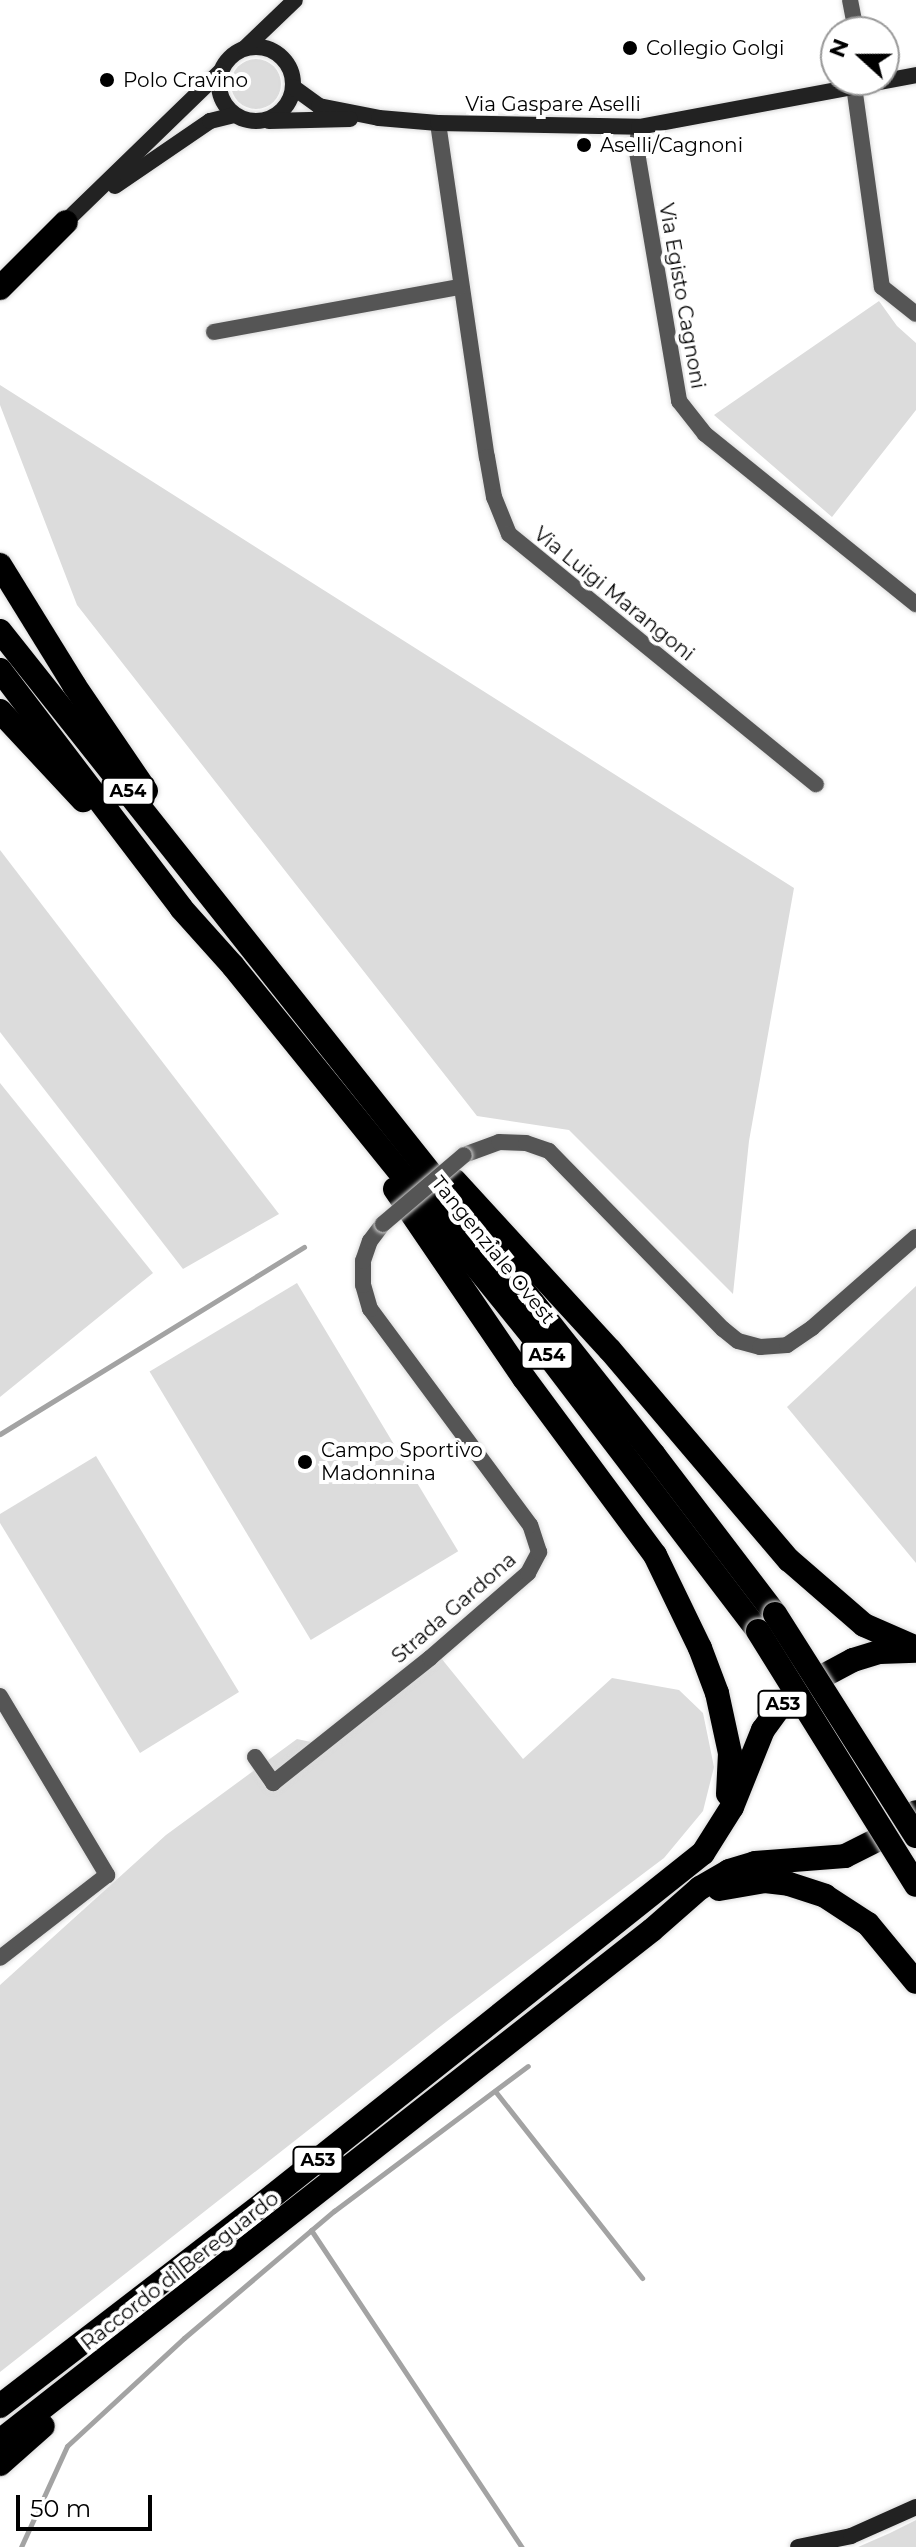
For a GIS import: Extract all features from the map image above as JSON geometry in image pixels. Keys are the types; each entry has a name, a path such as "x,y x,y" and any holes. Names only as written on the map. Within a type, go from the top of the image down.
{"highway":[{"path":"0,288 73,216"},
{"path":"0,565 74,685 256,952"},
{"name":"Tangenziale Ovest","path":"0,631 356,1077 766,1622 916,1836"},
{"name":"Tangenziale Ovest","path":"0,670 181,908 766,1622 916,1885"},
{"path":"0,711 181,908"},
{"path":"356,1077 590,1327 789,1560 856,1620 916,1650"},
{"path":"329,1086 506,1353 621,1506 661,1567 700,1648 724,1715 730,1784 716,1834"},
{"name":"A53","path":"716,1834 732,1807 754,1746 781,1705 853,1660 880,1652 916,1650"},
{"name":"A53","path":"652,1930 700,1888 729,1871 755,1863 845,1856 893,1832 916,1812"},
{"name":"Raccordo di Bereguardo","path":"0,2406 634,1912 703,1853 716,1834"},
{"path":"652,1930 724,1887 748,1882 789,1884 825,1896 857,1915 902,1960 916,1982"},
{"name":"Raccordo di Bereguardo","path":"0,2441 652,1930"},
{"path":"0,2464 151,2325"}],"street":[{"path":"73,216 220,72 234,53 245,48 291,3"},
{"path":"0,271 210,121 234,115 255,122 265,121 279,114 289,102 293,87 292,74 276,53 275,31 291,3"},
{"path":"245,48 276,53"},
{"path":"220,72 220,96 234,115"},
{"name":"Via Gaspare Aselli","path":"293,87 319,106 379,118"},
{"name":"Via Gaspare Aselli","path":"265,121 379,118 438,123 639,127 820,91"},
{"path":"863,96 882,287 916,314"},
{"name":"Via Luigi Marangoni","path":"438,123 460,287 494,497 509,534 816,784"},
{"name":"Via Egisto Cagnoni","path":"639,127 637,152 679,401 705,434 916,604"},
{"path":"214,332 460,287"},
{"name":"Strada Gardona","path":"255,1757 273,1783 530,1572 539,1552 530,1525 370,1309 363,1285 363,1261 370,1241 383,1224 464,1155 499,1142 526,1143 549,1151 723,1329 738,1341 760,1347 787,1345 812,1328 916,1237"},
{"path":"0,1696 107,1875 0,1958"},
{"path":"798,2547 851,2536 916,2507"}],"shaded area":[{"path":"256,59 274,66 281,84 274,102 256,109 238,102 231,84 238,66"},
{"path":"879,301 897,326 916,343 916,410 832,517 714,415"},
{"path":"0,385 794,888 749,1141 733,1294 569,1130 477,1116 77,605 0,405"},
{"path":"0,850 279,1214 183,1269 0,1032"},
{"path":"0,1083 153,1273 0,1397"},
{"name":"Campo Sportivo Madonnina","path":"297,1283 458,1551 311,1640 150,1372"},
{"path":"916,1286 916,1563 787,1407"},
{"path":"96,1456 239,1692 140,1753 0,1523 0,1514"},
{"path":"441,1658 523,1759 612,1678 679,1690 703,1713 714,1767 703,1811 664,1858 446,2022 0,2372 0,1985 166,1835 297,1739 330,1746"},
{"path":"916,2520 916,2547 858,2547 890,2533"}],"waterway":[{"path":"0,1434 304,1247"},
{"path":"21,2547 67,2446 184,2338 334,2211 528,2066"},
{"path":"495,2091 642,2278"},
{"path":"311,2230 522,2547"}],"place":[{"name":"Collegio Golgi","path":"630,48"},
{"name":"Polo Cravino","path":"107,80"},
{"name":"Aselli/Cagnoni","path":"584,145"},
{"name":"Campo Sportivo Madonnina","path":"305,1462"}]}
